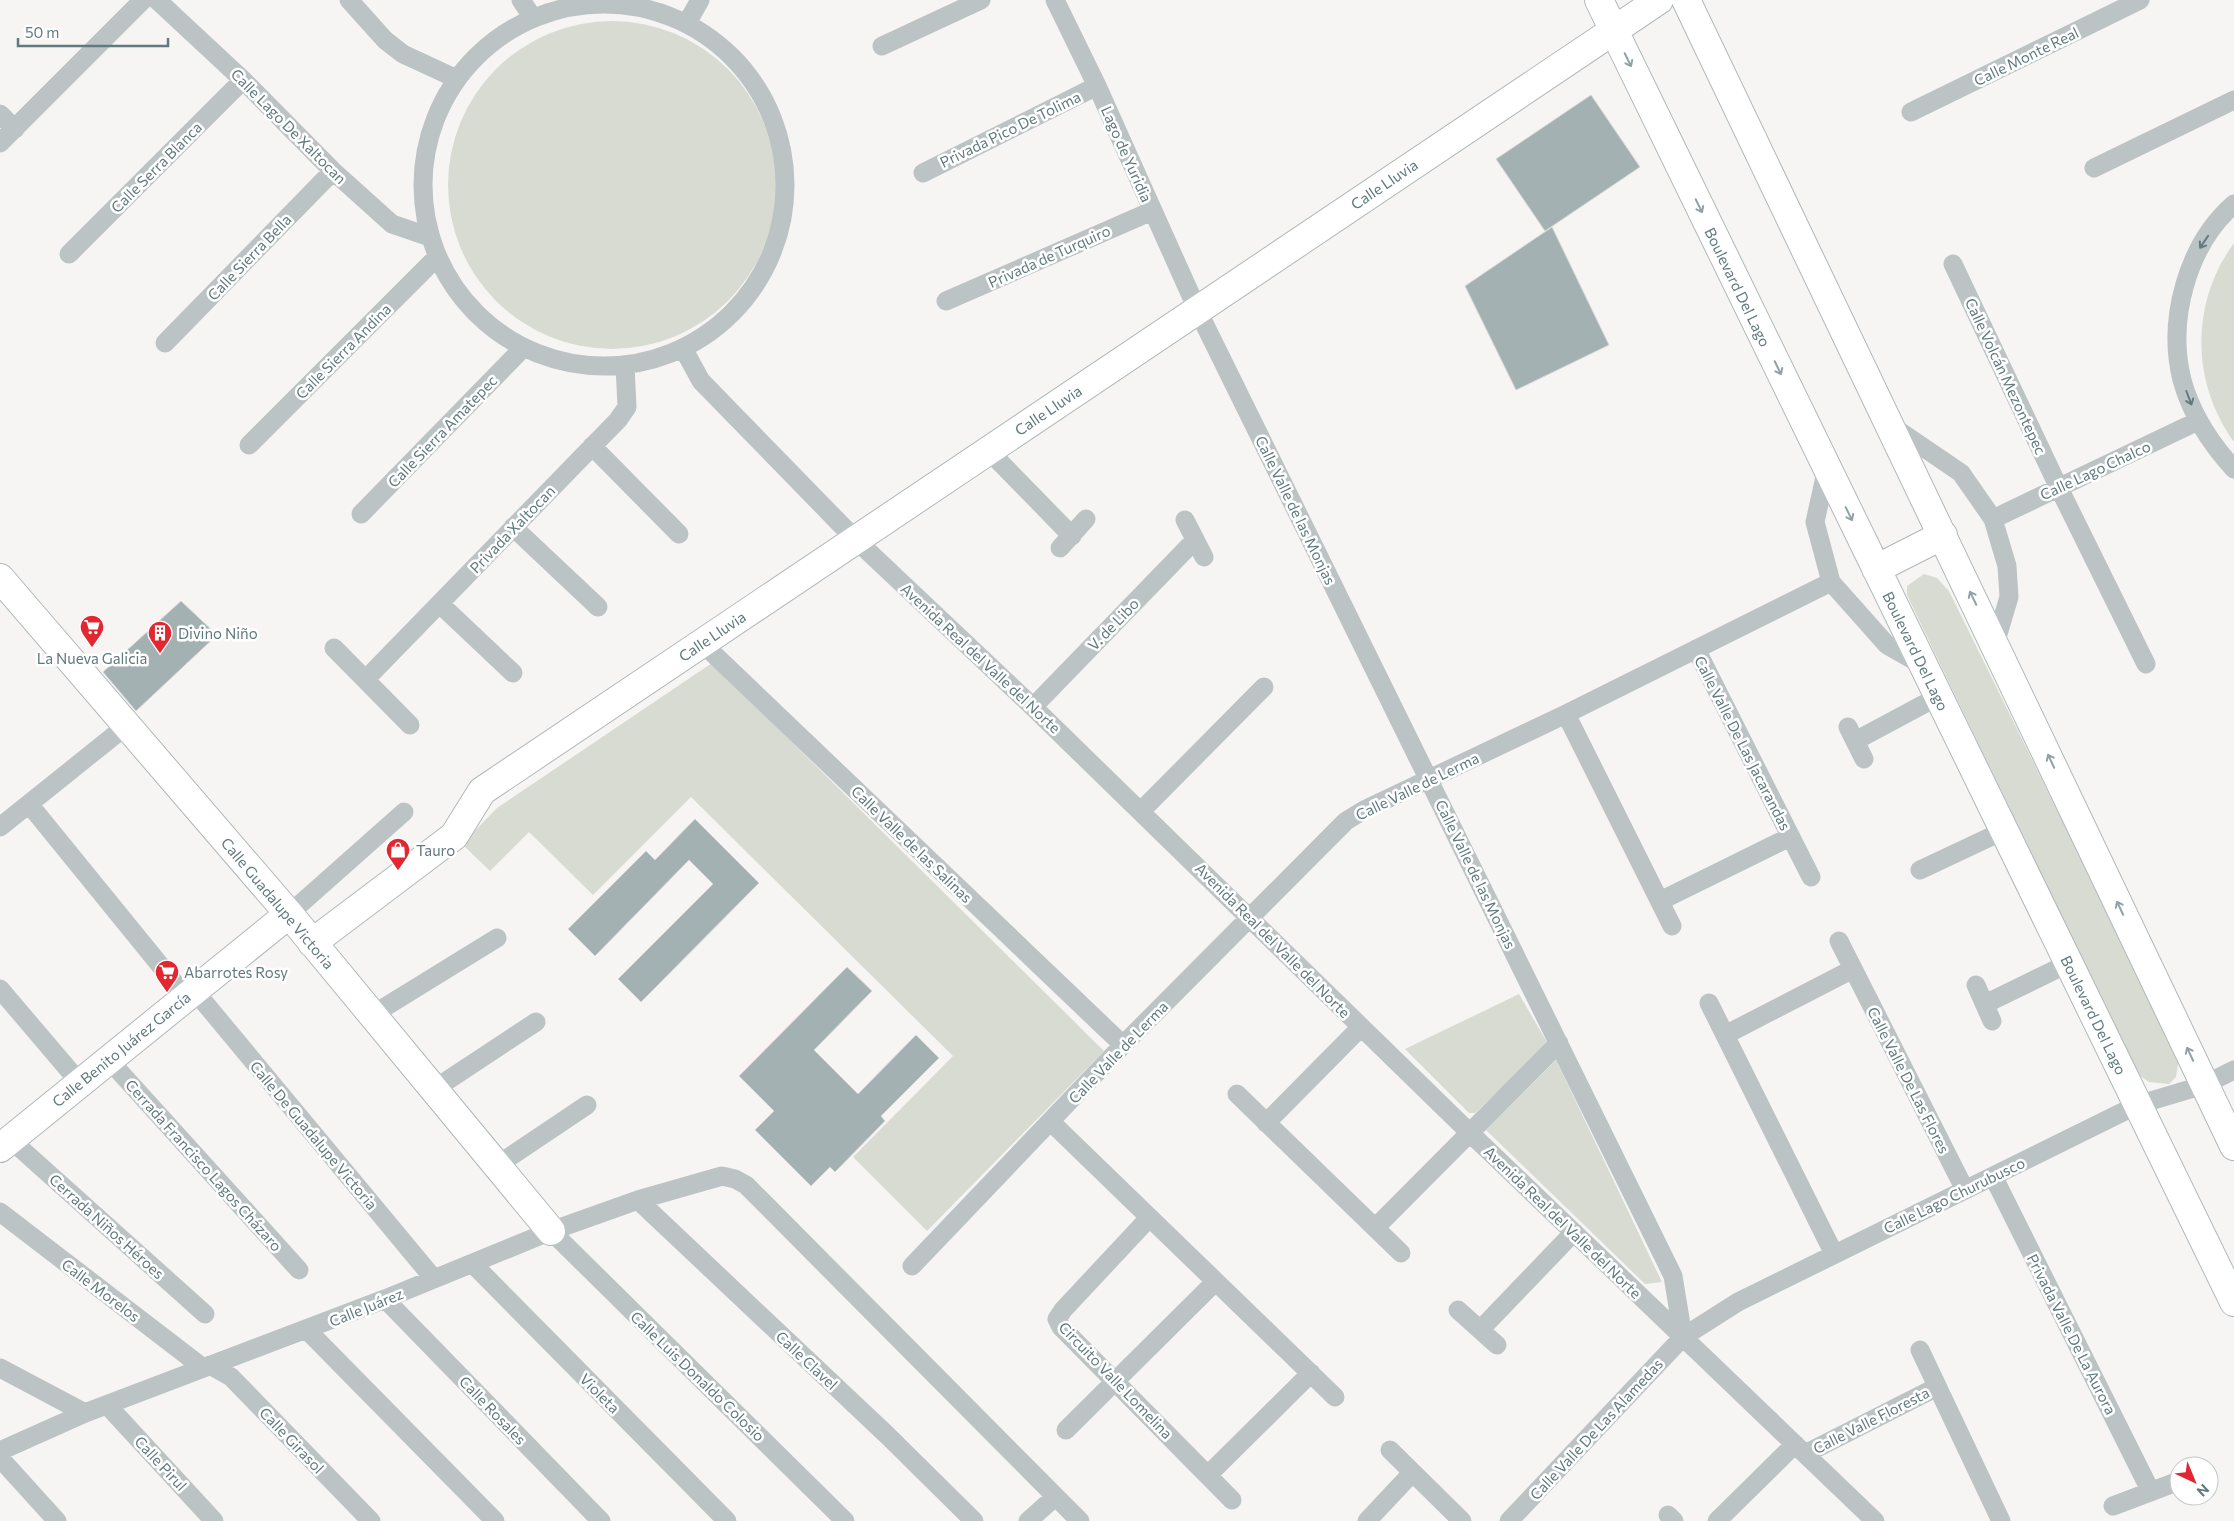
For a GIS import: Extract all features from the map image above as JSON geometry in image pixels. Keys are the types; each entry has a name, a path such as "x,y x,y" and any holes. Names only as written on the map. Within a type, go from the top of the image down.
{"street":[{"path":"0,143 143,0"},
{"name":"Calle Lago De Xaltocan","path":"157,0 243,80 332,171 392,224 430,237"},
{"path":"349,0 385,40 403,54 457,79"},
{"path":"521,0 533,18"},
{"path":"688,23 700,0"},
{"path":"882,46 981,0"},
{"name":"Lago de Yuridia","path":"1055,0 1097,86 1197,309"},
{"name":"Boulevard Del Lago","path":"1599,0 2234,1302"},
{"name":"Calle Lluvia","path":"312,943 454,836 482,791 1659,0"},
{"path":"1686,0 1996,644 2234,1146"},
{"name":"Calle Monte Real","path":"1911,112 2140,0"},
{"path":"595,4 627,5 658,11 688,23 725,48 754,82 775,122 785,166 784,211 772,255 749,294 718,326 683,348 662,357 626,365 590,366 555,360 523,348 472,310 437,257 430,237 423,204 423,172 429,139 440,108 457,79 491,43 533,18 572,7 595,4"},
{"name":"Calle Serra Blanca","path":"70,254 243,80"},
{"name":"Privada Pico De Tolima","path":"923,172 1097,86"},
{"path":"2094,168 2234,100"},
{"path":"0,114 14,129"},
{"name":"Calle Sierra Bella","path":"165,343 332,171"},
{"path":"2234,204 2224,213 2198,250 2182,291 2177,336 2182,380 2198,422 2234,469"},
{"name":"Privada de Turquiro","path":"946,301 1152,211"},
{"name":"Calle Sierra Andina","path":"249,445 437,257"},
{"name":"Calle Volcán Mezontepec","path":"1954,264 2059,488 2146,664"},
{"name":"Calle Valle de las Monjas","path":"1197,309 1674,1276 1683,1337"},
{"name":"Calle Sierra Amatepec","path":"361,514 523,348"},
{"name":"Avenida Real del Valle del Norte","path":"683,348 701,380 855,539 1033,707 1250,916 1361,1027 1875,1521"},
{"name":"Privada Xaltocan","path":"366,679 627,408 626,365"},
{"name":"Calle Lago Chalco","path":"1993,519 2198,422"},
{"path":"1889,424 1961,473 1993,519 2007,566 2009,597 1996,644"},
{"path":"592,446 679,534"},
{"path":"988,450 1066,542 1086,519"},
{"path":"1826,468 1815,522 1832,582 1888,646 1924,666"},
{"name":"V. de Libo","path":"1033,707 1199,549 1185,520"},
{"path":"514,527 598,607"},
{"path":"1876,569 1943,534"},
{"name":"Calle Guadalupe Victoria","path":"0,578 289,914 551,1231"},
{"name":"Calle Valle de Lerma","path":"912,1266 1123,1045 1346,821 1364,810 1566,714 1832,582"},
{"path":"440,604 513,673"},
{"name":"Calle Valle de las Salinas","path":"702,643 1123,1045"},
{"path":"334,648 410,725"},
{"name":"Calle Valle De Las Jacarandas","path":"1696,649 1811,877"},
{"path":"1141,811 1264,686"},
{"path":"1864,759 1852,734 1939,696"},
{"path":"1566,714 1672,926"},
{"path":"0,827 126,726"},
{"name":"Calle De Guadalupe Victoria","path":"29,804 434,1279"},
{"path":"289,914 404,812"},
{"path":"1920,870 2005,830"},
{"name":"Calle Valle De Las Jacarandas","path":"1660,901 1790,837"},
{"name":"Calle Benito Juárez García","path":"5,1143 289,914"},
{"path":"372,1015 497,938"},
{"name":"Calle Valle De Las Flores","path":"1839,941 1965,1190"},
{"path":"1976,985 1988,1012 2069,963"},
{"path":"1725,1035 1853,970"},
{"path":"0,989 80,1083"},
{"path":"1709,1003 1834,1254"},
{"path":"433,1090 536,1022"},
{"path":"1266,1123 1361,1027"},
{"path":"1375,1228 1559,1043"},
{"name":"Cerrada Francisco Lagos Cházaro","path":"109,1060 299,1270"},
{"name":"Calle Lago Churubusco","path":"1683,1337 1738,1302 2137,1105 2204,1085 2234,1070"},
{"path":"1237,1094 1401,1253"},
{"path":"496,1166 587,1105"},
{"path":"1051,1122 1334,1397"},
{"name":"Cerrada Niños Héroes","path":"5,1143 205,1314"},
{"name":"Calle Juárez","path":"0,1451 85,1413 108,1406 206,1366 385,1300 551,1231 638,1200 722,1176 735,1179 746,1185 1055,1497"},
{"name":"Privada Valle De La Aurora","path":"1993,1176 2151,1492"},
{"name":"Calle Clavel","path":"638,1200 888,1436 974,1521"},
{"name":"Calle Morelos","path":"0,1212 206,1366"},
{"name":"Circuito Valle Lomelina","path":"1149,1218 1063,1310 1057,1319 1061,1327 1114,1382 1232,1500"},
{"name":"Calle Luis Donaldo Colosio","path":"551,1231 845,1521"},
{"path":"1480,1330 1574,1232"},
{"name":"Violeta","path":"473,1264 726,1521"},
{"path":"1066,1430 1215,1282"},
{"name":"Calle Rosales","path":"385,1300 601,1521"},
{"path":"1458,1310 1496,1345"},
{"path":"307,1330 495,1521"},
{"name":"Calle Valle De Las Alamedas","path":"1509,1521 1683,1337"},
{"name":"Calle Valle Floresta","path":"1920,1350 2001,1521"},
{"name":"Calle Girasol","path":"206,1366 231,1377 370,1521"},
{"path":"0,1368 85,1413"},
{"path":"1208,1475 1311,1373"},
{"name":"Calle Valle Floresta","path":"1717,1521 1800,1449 1938,1387"},
{"name":"Calle Pirul","path":"108,1406 214,1521"},
{"path":"1390,1450 1462,1521"},
{"path":"0,1458 57,1521"},
{"path":"1367,1521 1412,1473"},
{"path":"2113,1506 2169,1485"},
{"path":"1028,1521 1055,1497 1080,1521"}],"shaded area":[{"path":"612,21 644,24 675,33 703,48 728,69 749,94 764,122 773,153 776,185 773,217 764,248 749,276 728,301 703,322 675,337 644,346 612,349 580,346 549,337 521,322 496,301 475,276 460,248 451,217 448,185 451,153 460,122 475,94 496,69 521,48 549,33 580,24"},
{"path":"2234,243 2234,442 2220,419 2210,394 2201,342 2203,317 2209,291 2220,266"},
{"path":"1924,574 1937,578 1949,591 2179,1058 2176,1077 2169,1084 2149,1082 2137,1074 1907,595 1907,586"},
{"path":"712,663 1104,1051 927,1231 853,1157 953,1056 691,797 593,895 529,832 490,871 462,844 497,808"},
{"path":"1519,994 1548,1044 1475,1113 1469,1113 1405,1049"},
{"path":"1556,1060 1662,1282 1645,1284 1486,1130"}],"building":[{"path":"1591,95 1640,167 1545,231 1496,159"},
{"path":"1552,227 1609,345 1516,390 1465,286"},
{"name":"Divino Niño","path":"181,601 217,635 136,711 103,672"},
{"path":"695,819 759,883 641,1002 618,979 713,884 689,860 595,956 568,929 646,851 655,860"},
{"path":"847,967 872,991 814,1050 858,1094 916,1035 939,1058 881,1116 885,1121 835,1172 830,1167 811,1186 755,1130 774,1111 739,1076"}],"place":[{"name":"La Nueva Galicia","path":"92,648"},
{"name":"Divino Niño","path":"160,654"},
{"name":"Tauro","path":"398,871"},
{"name":"Abarrotes Rosy","path":"167,993"}]}
